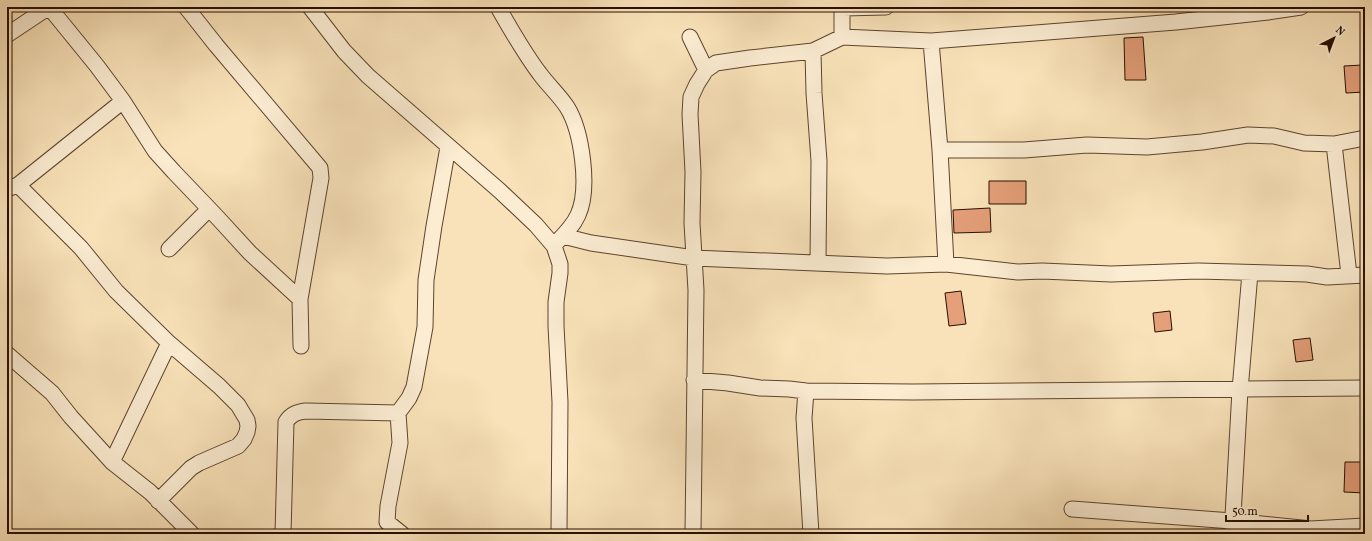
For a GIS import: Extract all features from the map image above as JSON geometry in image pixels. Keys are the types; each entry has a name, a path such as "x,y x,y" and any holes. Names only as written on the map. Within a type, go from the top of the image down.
{"street":[{"path":"7,35 49,7 123,101 155,151 250,254 300,299"},
{"path":"186,7 216,45 320,168 321,178 300,299 301,346"},
{"path":"310,7 344,51 368,76 500,191 531,220 558,241 591,243 694,258 887,266 946,264 1018,272 1112,274 1198,271 1307,274 1327,277 1365,275"},
{"path":"498,7 540,75 567,107 575,124 584,165 583,193 578,214 570,228 558,241 560,273 556,302 556,326 560,402 559,534"},
{"path":"842,37 842,8 886,7"},
{"path":"693,534 696,290 692,223 693,172 690,114 691,97 706,70 716,63 812,51 842,37 931,41 1176,22 1301,7"},
{"path":"690,37 706,70"},
{"path":"931,41 940,150 946,264"},
{"path":"812,51 819,161 818,263"},
{"path":"123,101 12,187 82,248 116,291 169,342 219,386 238,405 247,420 248,426 244,439 238,446 191,468 158,501"},
{"path":"940,150 1024,150 1087,145 1147,147 1202,142 1248,135 1274,136 1304,142 1334,144 1365,138"},
{"path":"1334,144 1349,275"},
{"path":"402,534 385,528 400,444 398,412 409,398 414,387 425,327 426,280 448,147"},
{"path":"169,249 209,209"},
{"path":"1232,528 1240,390 1250,273"},
{"path":"112,462 169,342"},
{"path":"7,354 52,393 71,417 112,462 150,492 192,534"},
{"path":"694,380 760,388 806,391 921,392 1365,388"},
{"path":"806,391 804,418 811,534"},
{"path":"283,534 286,422 290,416 297,412 306,411 398,412"},
{"path":"1072,510 1232,528 1311,529 1365,526"}],"building":[{"path":"1143,37 1146,80 1125,80 1124,38"},
{"path":"1363,65 1365,92 1346,93 1344,66"},
{"path":"989,181 1026,181 1026,204 989,204"},
{"path":"990,208 991,232 954,233 953,210"},
{"path":"961,291 966,324 949,326 945,293"},
{"path":"1170,311 1172,330 1155,332 1153,313"},
{"path":"1310,338 1313,360 1296,362 1293,340"},
{"path":"1345,462 1365,462 1365,493 1344,492"}]}
